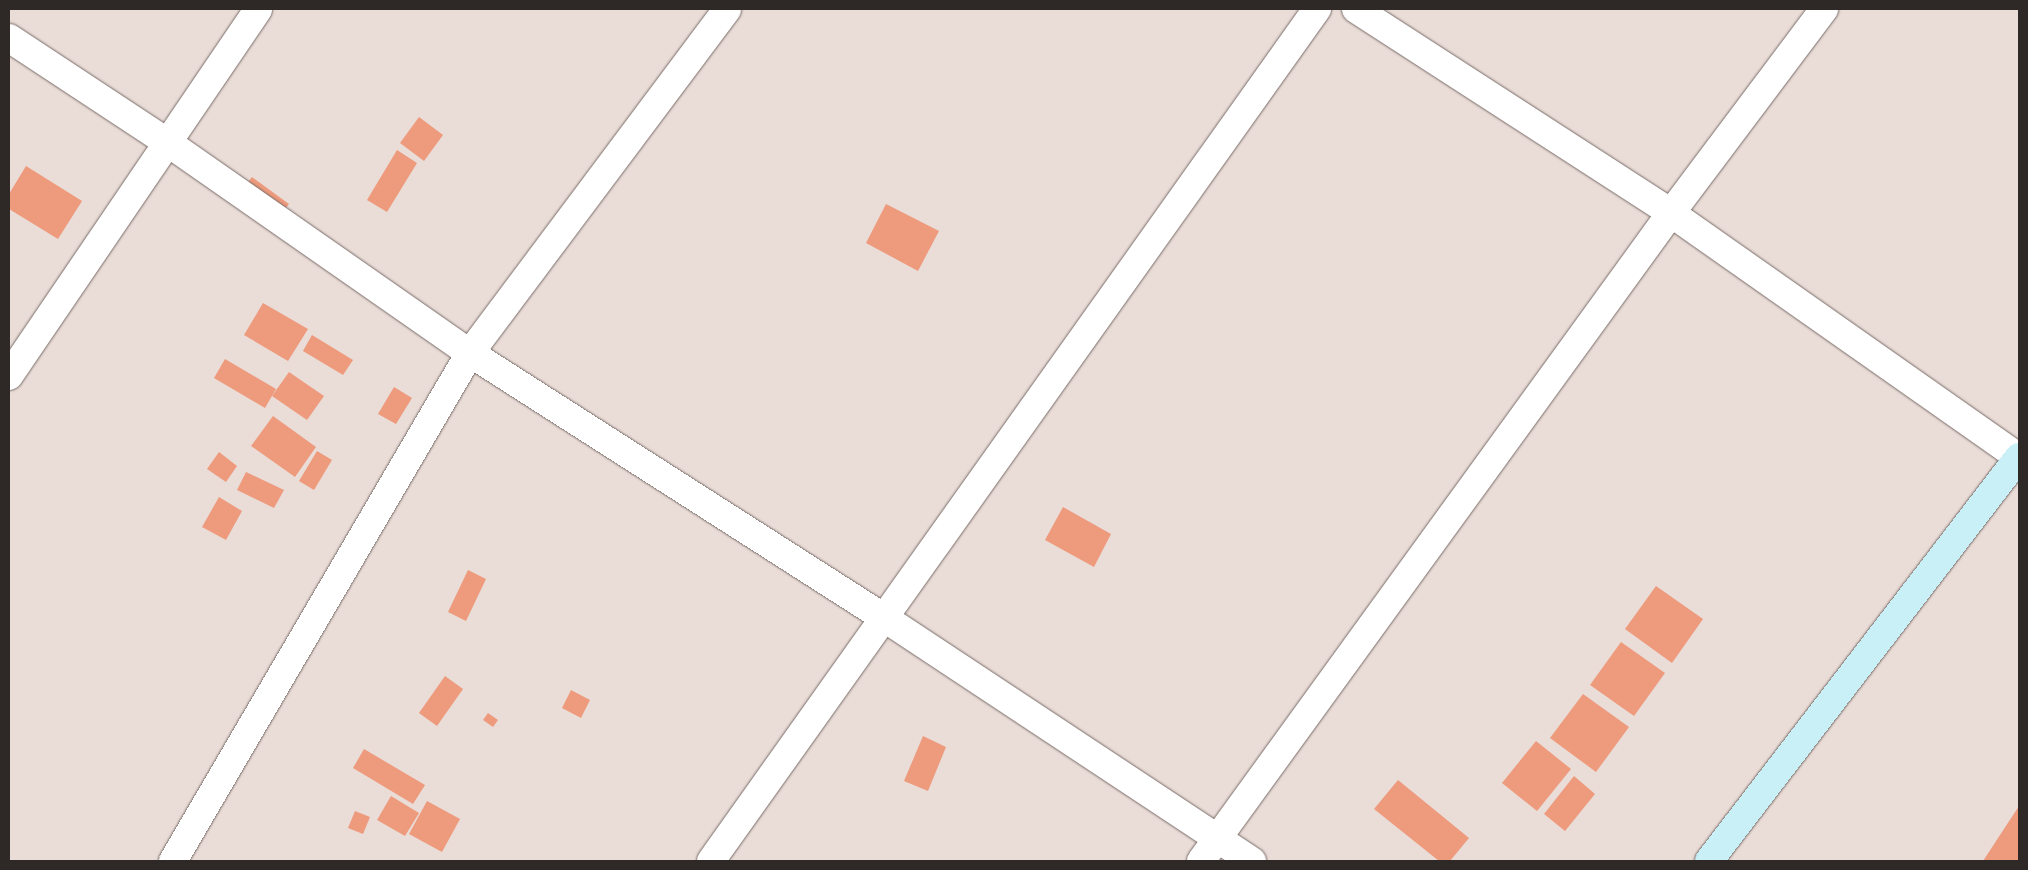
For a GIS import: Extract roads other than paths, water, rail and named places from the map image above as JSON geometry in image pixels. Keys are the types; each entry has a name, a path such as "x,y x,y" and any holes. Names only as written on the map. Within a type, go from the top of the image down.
{"main road":[{"path":"1709,861 2019,457"}],"street":[{"path":"9,376 258,9"},
{"path":"173,861 470,353 727,9"},
{"path":"711,861 886,619 1317,9"},
{"path":"1356,9 1671,213 2019,457"},
{"path":"1201,861 1671,213 1824,9"},
{"path":"9,38 166,142 470,353 886,619 1252,861"}]}
